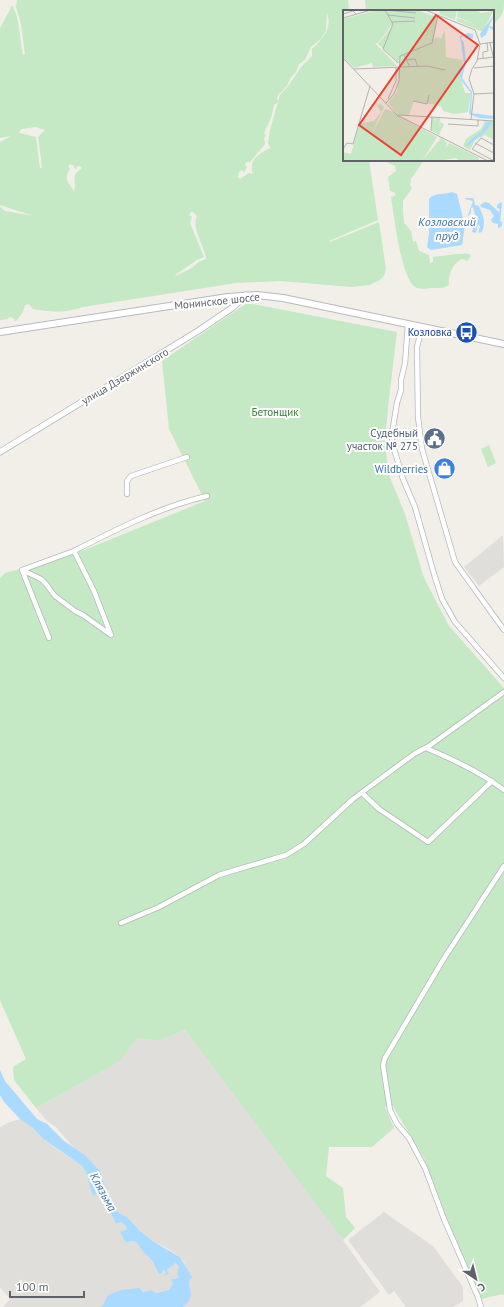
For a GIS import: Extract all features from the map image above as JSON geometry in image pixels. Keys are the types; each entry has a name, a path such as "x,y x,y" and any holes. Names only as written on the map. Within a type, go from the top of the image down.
{"main road":[{"name":"Монинское шоссе","path":"0,332 246,295 282,298 504,344"}],"street":[{"name":"улица Дзержинского","path":"0,452 198,331 226,312 246,295"},
{"path":"226,312 232,305 232,301 228,297"},
{"path":"408,324 405,363 392,433 392,442 403,479 415,507 442,600 455,622 504,678"},
{"path":"422,327 417,347 418,417 422,449 455,562 504,630"},
{"path":"127,494 127,481 131,476 187,457"},
{"path":"22,570 74,551 129,523 182,502 207,496"},
{"path":"22,570 41,579 55,596 111,635 94,591 74,551"},
{"path":"22,570 49,638"},
{"path":"121,923 159,907 219,875 286,855 295,850 304,844 353,799 414,754 426,748 504,692"},
{"path":"426,748 463,764 504,790"},
{"path":"362,793 379,809 428,842 492,782"},
{"path":"480,1307 478,1297 444,1220 425,1168 409,1138 397,1124 390,1110 383,1065 385,1058 443,960 504,866"}],"shaded area":[{"path":"503,535 504,567 479,586 464,567"},
{"path":"185,1030 343,1240 380,1292 360,1307 183,1307 191,1279 184,1262 180,1257 167,1248 154,1242 127,1218 119,1213 106,1189 100,1171 85,1155 75,1149 56,1127 47,1121 36,1108 119,1062 138,1038 159,1041"},
{"path":"20,1119 33,1128 42,1138 55,1148 82,1166 86,1172 93,1195 99,1191 104,1198 116,1224 121,1222 125,1225 127,1229 120,1232 126,1243 132,1241 136,1242 144,1253 151,1259 159,1274 164,1270 166,1272 164,1275 169,1273 167,1270 175,1263 180,1266 177,1275 180,1276 178,1278 173,1278 173,1284 170,1290 156,1293 151,1290 143,1292 140,1291 100,1307 3,1307 10,1299 0,1287 0,1127"},
{"path":"384,1212 433,1246 463,1287 463,1301 453,1307 406,1307 394,1291 389,1295 348,1240"}],"green space":[{"path":"17,0 348,0 349,10 343,10 343,161 369,161 378,220 329,241 330,242 379,222 386,269 384,276 380,280 369,285 352,287 280,281 236,283 64,311 33,309 29,304 25,305 23,312 17,320 15,321 13,318 9,317 8,319 0,320 0,207 5,211 34,216 0,205 0,142 11,136 0,138 0,28 12,5 17,17 23,55 25,54 21,24 16,7","holes":["327,13 329,24 326,33 323,37 312,49 312,56 301,67 289,85 280,95 278,102 277,98 287,86 299,64 305,60 311,47 321,39 326,30","278,102 268,143 271,150 269,148 258,155 253,161 253,174 249,173 240,179 238,177 239,172 242,170 244,173 247,167 245,165 246,162 250,162 265,144 264,138 266,135 264,133 271,118 274,105","36,127 45,130 38,137 42,167 40,169 36,137 19,133 21,129","70,164 73,165 75,169 77,166 81,167 75,175 74,191 67,180 67,175 70,168 68,166","192,211 197,216 197,232 206,259 176,276 175,275 197,260 204,257 190,223 192,217 189,215"]},
{"path":"365,0 504,0 502,14 494,23 494,10 366,10"},
{"path":"387,161 423,161 411,179 410,185 412,188 403,201 404,223 411,231 413,242 416,241 419,251 429,255 430,263 433,262 433,257 460,254 469,254 471,256 467,261 462,259 453,267 449,277 449,285 447,286 441,288 420,289 414,286 409,280 402,258 394,217 391,197 396,195 394,192 390,191 388,177 396,171 395,166"},
{"name":"Бетонщик","path":"247,303 397,332 385,443 389,475 405,514 424,578 449,626 504,688 504,1296 503,1294 481,1299 446,1218 424,1158 392,1105 385,1107 394,1128 372,1147 329,1147 326,1176 343,1188 346,1217 355,1228 343,1240 185,1030 159,1041 138,1038 119,1062 36,1108 14,1080 13,1067 26,1059 0,1000 0,578 5,573 72,555 205,501 169,429 162,361"},
{"path":"489,445 496,463 488,467 481,449"}],"water":[{"name":"Козловский пруд","path":"452,192 457,194 465,225 462,245 431,250 427,247 429,233 429,199 437,194"},
{"path":"465,198 473,198 475,205 479,206 484,222 482,232 478,233 480,227 478,224 476,233 472,232 473,228 469,224 471,223 470,218 472,216 474,224 477,224 473,207 471,208 471,213 468,216 473,201"},
{"path":"485,202 489,203 499,212 500,209 497,208 497,205 501,202 500,221 502,222 502,226 499,228 498,224 493,223 491,220 494,216 490,210 481,207 480,205"},
{"name":"Клязьма","path":"0,1070 5,1081 37,1119 47,1124 64,1141 85,1155 100,1171 106,1189 119,1213 127,1217 139,1230 154,1242 180,1257 192,1277 189,1282 191,1295 189,1301 183,1307 100,1307 103,1305 108,1295 121,1290 139,1288 143,1292 151,1290 156,1293 169,1290 173,1284 171,1279 178,1278 179,1276 177,1275 179,1266 175,1263 167,1270 169,1274 164,1275 166,1272 164,1270 159,1274 151,1259 144,1253 136,1242 131,1241 126,1243 120,1232 127,1229 125,1225 121,1222 116,1224 104,1198 99,1192 93,1196 86,1172 82,1166 42,1138 33,1128 20,1119 4,1102 0,1095"}],"place":[{"name":"Козловка","path":"467,332"},
{"name":"Судебный участок № 275","path":"434,439"},
{"name":"Wildberries","path":"444,469"}]}
